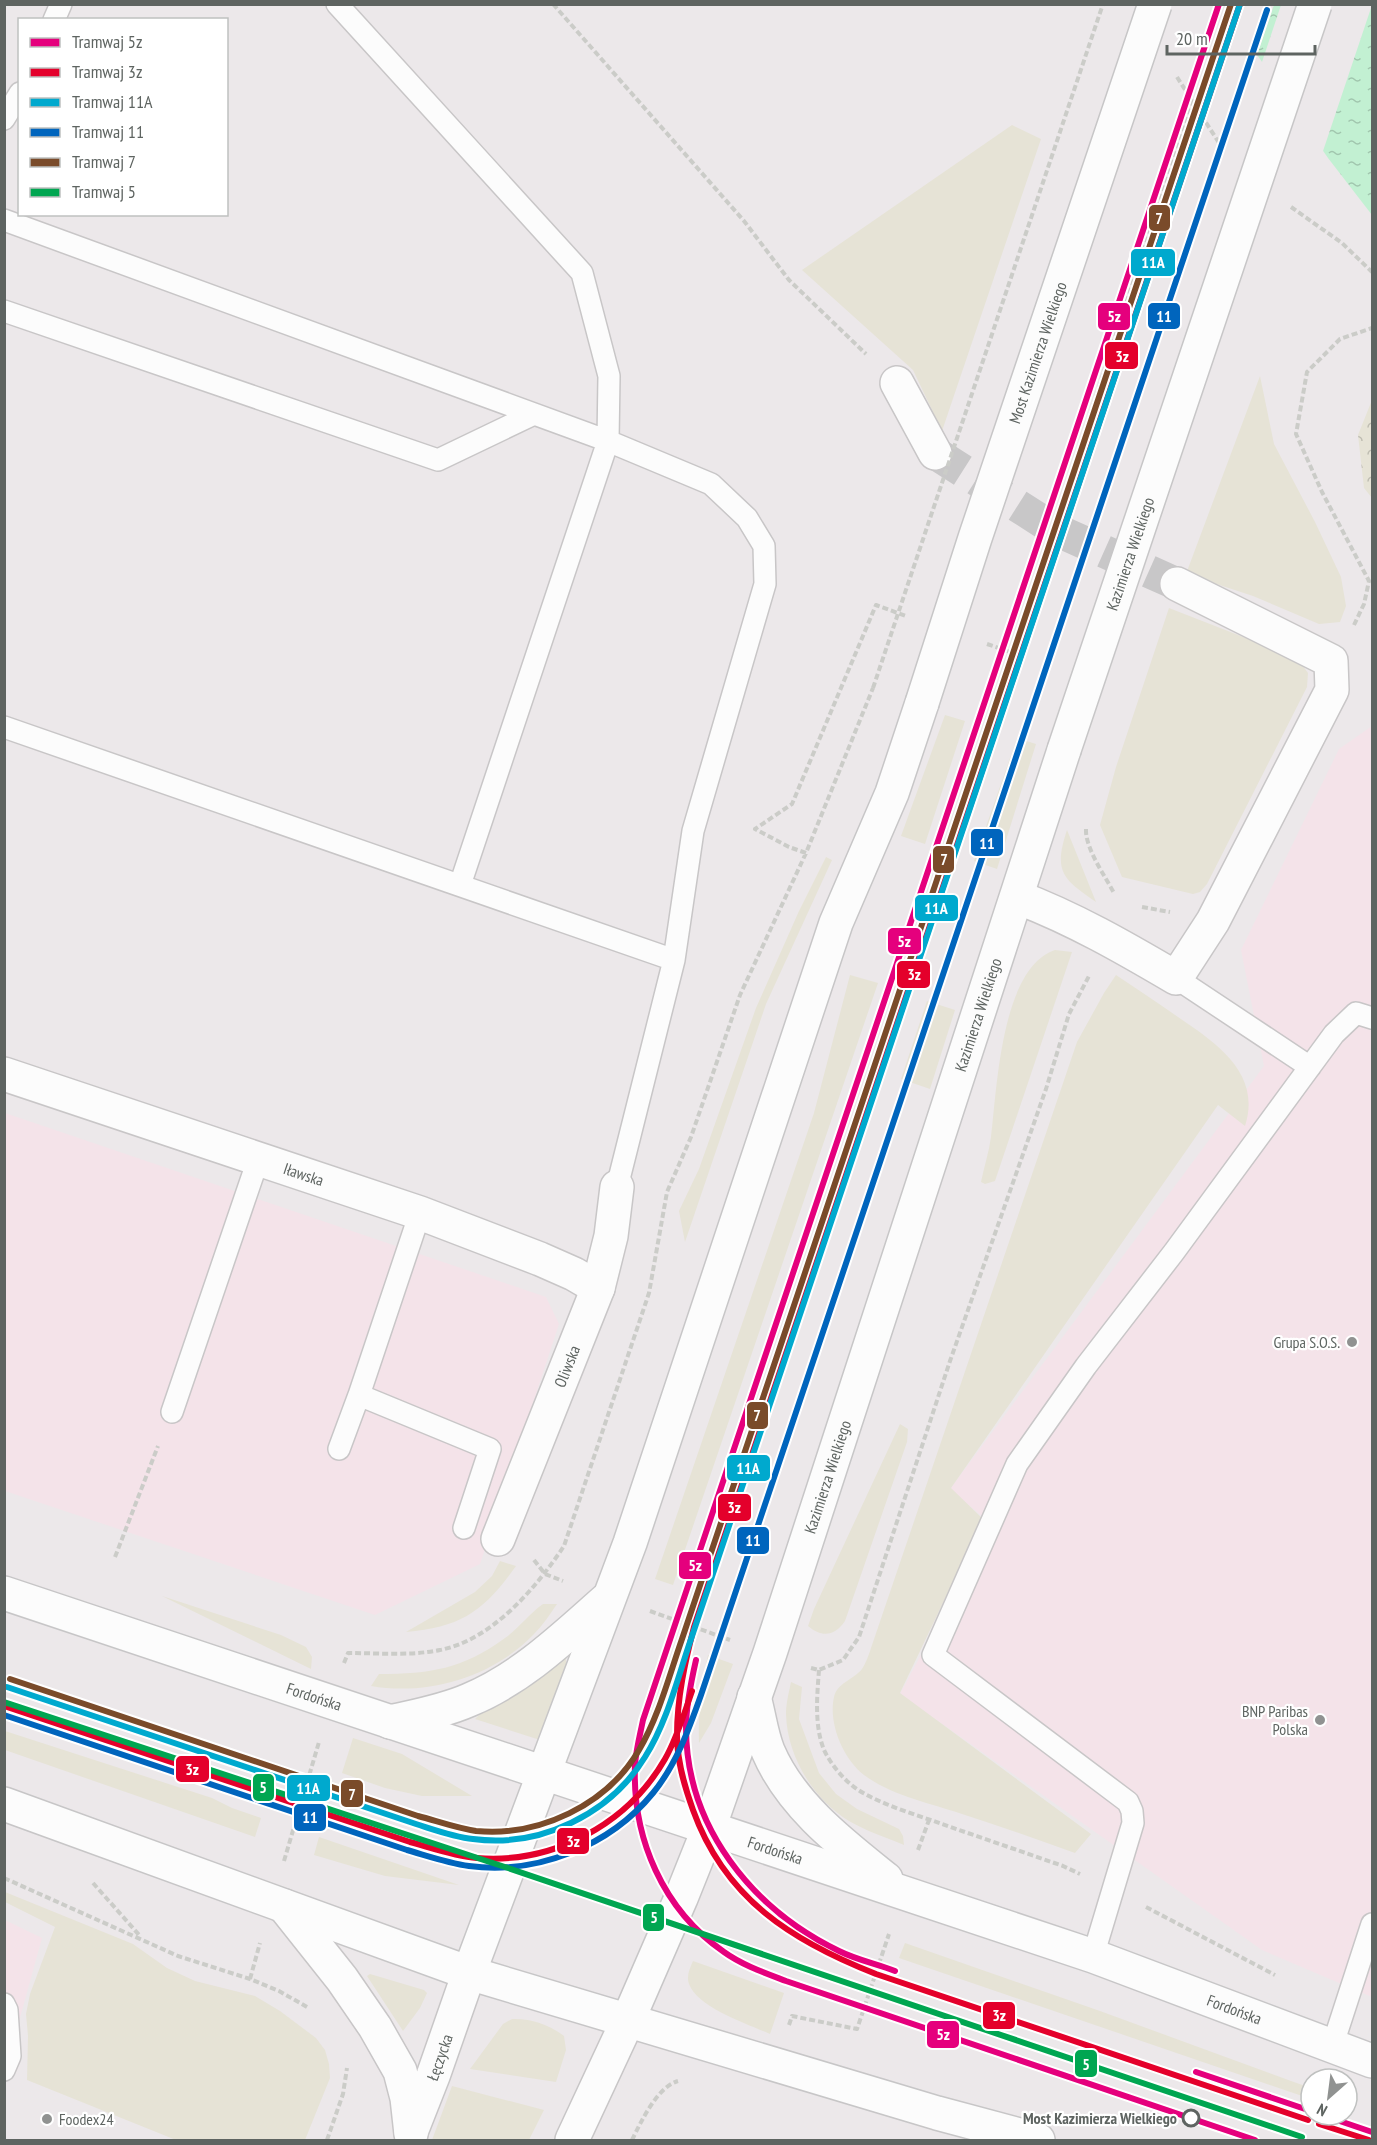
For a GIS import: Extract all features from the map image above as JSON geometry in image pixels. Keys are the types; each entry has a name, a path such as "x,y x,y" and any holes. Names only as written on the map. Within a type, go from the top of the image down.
{"main road":[{"name":"Most Kazimierza Wielkiego","path":"610,1597 836,923 892,794 975,538 1155,4"},
{"name":"Kazimierza Wielkiego","path":"628,2020 709,1828 754,1697 1064,750 1315,4"},
{"path":"897,383 935,453"},
{"path":"1017,897 1045,907 1110,939 1176,978 1213,921 1332,690 1331,661 1177,585"},
{"name":"Iławska","path":"4,1074 420,1213 540,1259 598,1288"},
{"name":"Oliwska","path":"498,1539 598,1288 611,1236 617,1187"},
{"name":"Fordońska","path":"4,1593 1093,1956 1372,2061"},
{"path":"390,1722 432,1713 470,1700 509,1680 610,1597"},
{"path":"469,1973 610,1597"},
{"path":"754,1697 768,1750 785,1781 807,1810 847,1848 903,1893"},
{"path":"4,1804 469,1973 937,2113 1038,2140"},
{"path":"284,1906 342,1979 375,2027 400,2071 406,2098 409,2137"},
{"name":"Łęczycka","path":"409,2137 469,1973"},
{"path":"572,2140 628,2020"}],"lane":[{"path":"55,18 61,4"},
{"path":"337,4 582,273 609,376 608,441 460,885"},
{"path":"4,120 18,96"},
{"path":"4,220 608,441 711,484 747,518 764,546 765,584 693,831 674,960 617,1187"},
{"path":"4,311 438,460 534,414"},
{"path":"4,727 674,960"},
{"path":"1176,978 1310,1067"},
{"path":"1093,1956 1133,1823 1132,1811 1128,1802 933,1655 1017,1464 1086,1366 1174,1252 1334,1034 1356,1013 1372,1018"},
{"path":"172,1412 258,1160"},
{"path":"339,1449 420,1213"},
{"path":"359,1395 489,1449 464,1528"},
{"path":"1332,2047 1372,1924"},
{"path":"4,2004 7,2010 10,2056 4,2070"}],"path":[{"path":"553,4 744,221 789,280 897,383"},
{"path":"348,1653 410,1654 439,1651 467,1642 502,1617 545,1574 564,1546 649,1293 667,1192 691,1137 740,995 806,853 873,688 1103,4"},
{"path":"1013,653 1192,100"},
{"path":"1283,202 1342,243 1372,272"},
{"path":"1331,661 1348,636 1364,604 1369,581 1322,492 1296,434 1307,372 1340,339 1372,328"},
{"path":"806,853 789,847 755,829 792,804 876,605"},
{"path":"1086,824 1086,834 1094,856 1114,893 1122,899"},
{"path":"1063,1866 929,1820 866,1795 848,1782 824,1750 817,1703 819,1670 843,1660 859,1637 950,1361 1046,1089 1069,1014 1090,974"},
{"path":"115,1557 172,1412"},
{"path":"545,1574 570,1583"},
{"path":"645,1610 715,1635"},
{"path":"288,1846 313,1764"},
{"path":"4,1878 178,1956 279,1990 311,2009"},
{"path":"1148,1908 1281,1979"},
{"path":"250,1979 255,1958"},
{"path":"327,2140 343,2094 348,2064"}],"shaded area":[{"path":"1372,726 1372,1997 1262,1950 900,1694 991,1524 950,1489 1264,1066 1241,950 1339,749"},
{"path":"5,1113 546,1297 559,1324 480,1564 375,1615 5,1491"},
{"path":"5,1920 42,1938 5,2072"}],"green space":[{"path":"1012,125 1041,139 942,431 913,370 802,270"},
{"path":"1260,376 1274,444 1341,577 1346,606 1340,622 1319,624 1253,596 1186,574"},
{"path":"1372,400 1372,498 1364,488 1358,435"},
{"path":"1169,608 1297,658 1308,673 1307,687 1207,884 1200,892 1193,894 1122,877 1100,825 1116,767"},
{"path":"945,715 965,721 925,844 901,836"},
{"path":"1017,738 1036,744 997,869 974,861"},
{"path":"1067,830 1096,902 1076,887 1064,873 1061,856"},
{"path":"826,857 832,860 766,1004 685,1242 679,1211 699,1169 756,1008"},
{"path":"1055,950 1072,952 995,1181 985,1184 981,1182 991,1137 1005,1032 1013,1004 1023,980 1037,961"},
{"path":"850,975 878,983 673,1585 655,1579 814,1113"},
{"path":"1116,975 1207,1038 1232,1061 1247,1090 1249,1107 1245,1126 1218,1105 951,1488 983,1519 900,1693 1091,1834 1075,1853 912,1798 875,1782 856,1768 844,1750 835,1729 833,1707 838,1688 862,1669 867,1658 1077,1042"},
{"path":"927,1001 955,1010 930,1089 901,1079"},
{"path":"900,1424 908,1429 907,1442 845,1621 837,1630 823,1634 808,1626 814,1609"},
{"path":"500,1561 516,1566 482,1605 457,1621 425,1630 406,1632 475,1592 492,1576"},
{"path":"162,1596 281,1635 306,1647 312,1657 311,1669"},
{"path":"543,1604 557,1604 537,1631 518,1649 479,1672 458,1680 415,1688 371,1686 379,1674 430,1671 475,1657 510,1634"},
{"path":"708,1655 733,1664 711,1723 699,1743 700,1699"},
{"path":"566,1658 566,1666 540,1740 475,1719 483,1711 518,1694"},
{"path":"791,1682 802,1687 799,1719 819,1773 836,1794 857,1809 899,1829 904,1845 869,1831 836,1812 824,1801 804,1775 791,1745 788,1730 786,1710"},
{"path":"5,1731 212,1798 261,1818 255,1837 5,1750"},
{"path":"353,1738 402,1754 472,1796 422,1796 385,1788 342,1773"},
{"path":"319,1837 459,1885 385,1876 314,1855"},
{"path":"5,1892 133,1944 167,1968 195,1981 255,1996 280,2011 316,2038 325,2050 330,2078 305,2140 176,2140 27,2080 26,2014 30,1994 55,1927 5,1902"},
{"path":"905,1943 1299,2084 1299,2095 899,1958"},
{"path":"693,1961 784,1993 770,2034 702,2001 694,1993 688,1981"},
{"path":"370,1974 424,1990 427,1993 420,2008 403,2031 367,1976"},
{"path":"512,2019 540,2023 564,2036 566,2050 556,2082 470,2069 503,2024"},
{"path":"452,2086 544,2110 529,2140 432,2140"}],"water":[{"path":"1223,5 1372,5 1372,215 1328,158"}],"pier":[{"path":"1220,4 1274,5 1256,58 1221,6"},
{"path":"1281,5 1372,5 1322,154 1261,65"}],"tunnel":[{"path":"935,453 1054,529 1177,584"}],"tram line":[{"name":"5z","path":"1219,4 643,1720 635,1765 635,1792 646,1845 655,1870 668,1894 703,1935 731,1957 786,1981 1255,2140"},
{"name":"7","path":"10,1679 418,1816 476,1831 524,1829 547,1823 590,1801 609,1787 625,1770 646,1737 663,1696 1231,4"},
{"name":"3z","path":"1240,4 694,1627 682,1680 677,1735 680,1764 693,1810 723,1869 765,1913 816,1947 876,1974 1299,2117"},
{"name":"11A","path":"7,1687 416,1824 473,1839 524,1838 571,1823 613,1795 645,1757 671,1701 1240,4"},
{"name":"11","path":"4,1715 407,1850 469,1866 495,1868 520,1866 570,1853 616,1828 636,1812 653,1793 669,1771 701,1695 1267,10"},
{"name":"5z","path":"696,1660 686,1719 689,1764 698,1798 711,1831 730,1861 752,1888 778,1912 807,1933 839,1951 895,1971"},
{"name":"3z","path":"4,1706 410,1842 468,1857 505,1858 560,1847 585,1836 609,1821 630,1803 665,1759 677,1734 692,1691"},
{"name":"5","path":"4,1702 508,1868 1302,2137"},
{"name":"5z","path":"1196,2072 1299,2107"},
{"name":"3z","path":"1328,2127 1369,2140"},
{"name":"5z","path":"1357,2127 1372,2132"}],"place":[{"name":"Grupa S.O.S.","path":"1352,1342"},
{"name":"BNP Paribas Polska","path":"1320,1720"},
{"name":"Most Kazimierza Wielkiego","path":"1191,2118"},
{"name":"Foodex24","path":"47,2119"}]}
